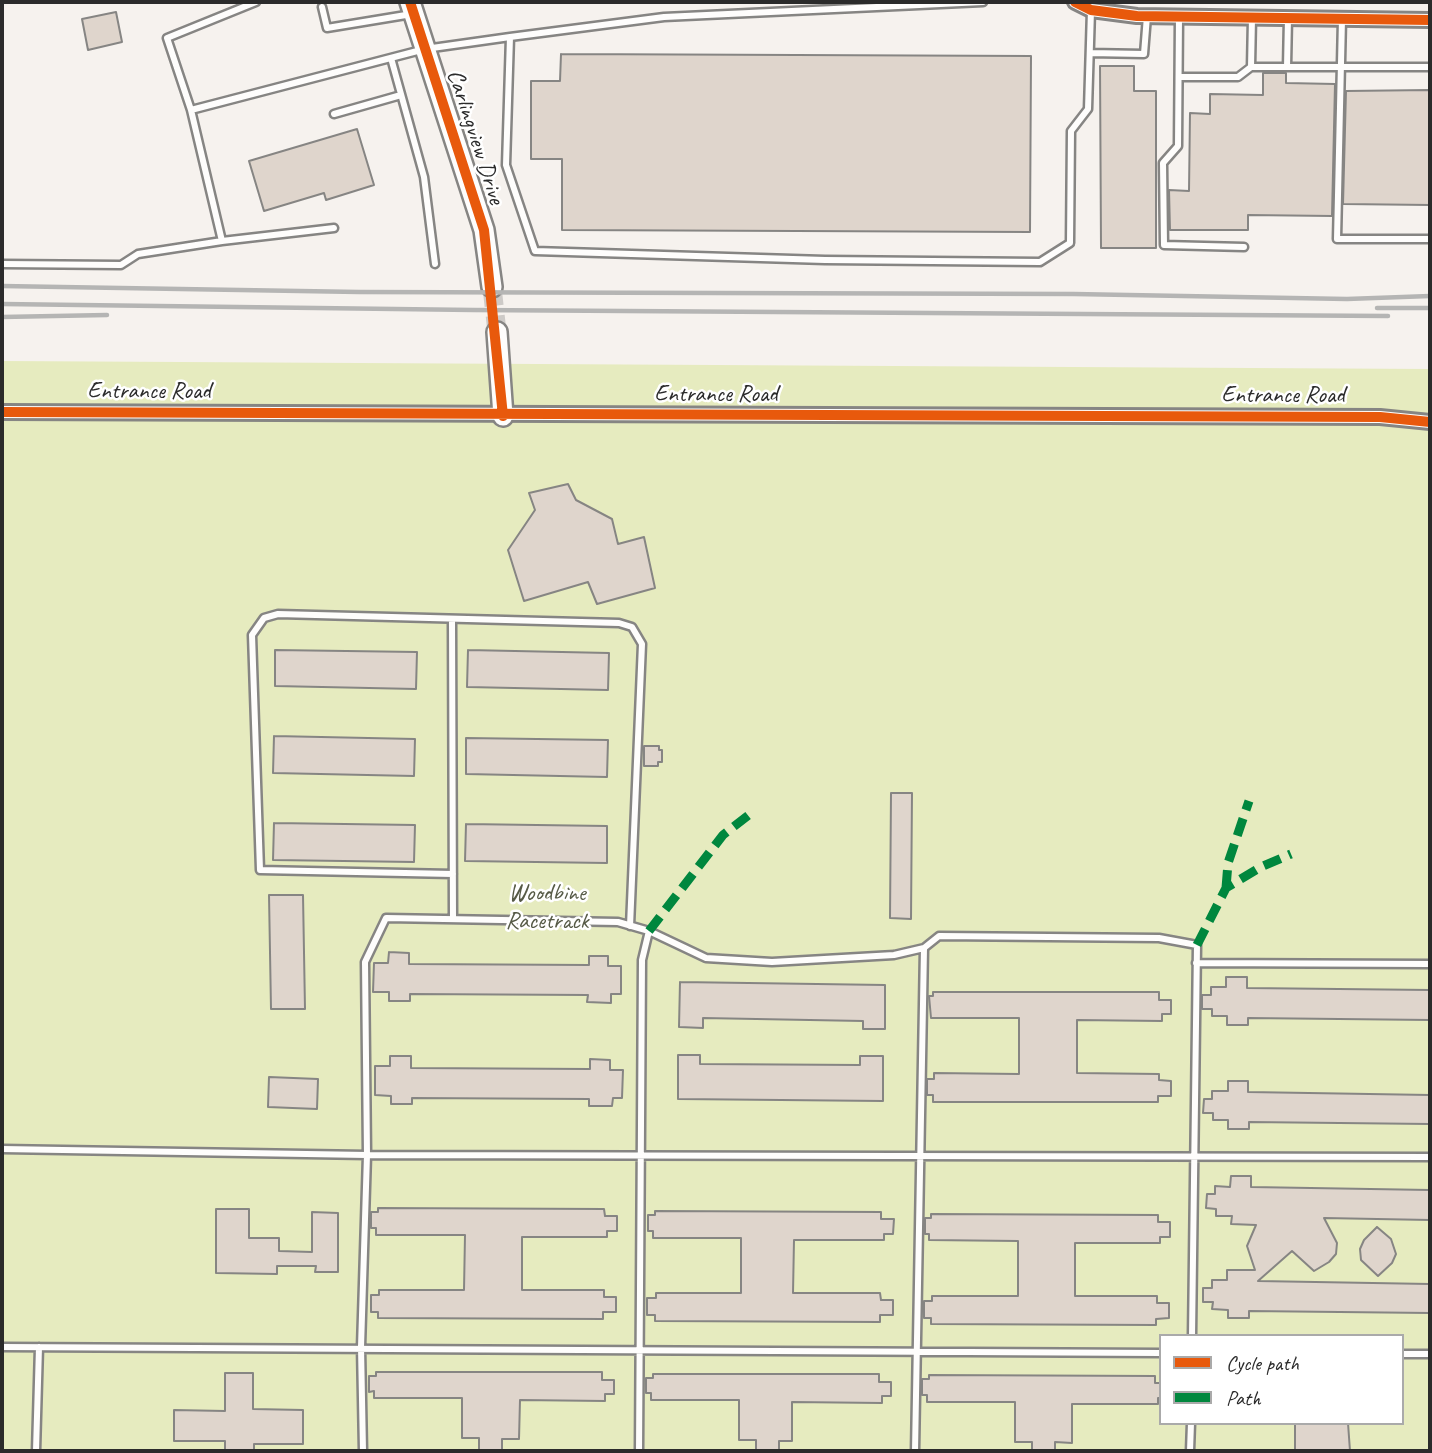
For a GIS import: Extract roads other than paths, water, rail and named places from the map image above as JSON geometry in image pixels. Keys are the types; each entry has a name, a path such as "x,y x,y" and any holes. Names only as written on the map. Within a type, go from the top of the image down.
{"street":[{"path":"1075,2 1091,10 1147,16 1430,20"},
{"name":"Carlingview Drive","path":"412,8 484,230 492,287"},
{"path":"496,332 503,416"},
{"name":"Entrance Road","path":"2,412 503,416 1380,417 1430,422"}],"lane":[{"path":"222,241 191,110 167,38 256,2"},
{"path":"191,110 425,48 664,17 983,2"},
{"path":"322,7 327,28 412,8"},
{"path":"510,37 506,165 535,251 825,260 1040,262 1070,243 1071,131 1088,109 1091,10"},
{"path":"1090,53 1144,54 1147,16"},
{"path":"1179,17 1178,146 1163,163 1164,245 1244,247"},
{"path":"1251,67 1252,18"},
{"path":"1287,67 1288,18"},
{"path":"1342,19 1337,239 1430,239"},
{"path":"391,58 424,177 435,264"},
{"path":"1179,77 1238,77 1251,67 1430,67"},
{"path":"334,114 401,94"},
{"path":"2,264 121,265 138,254 334,228"},
{"path":"453,874 260,870 252,642 254,628 270,615 626,624 641,637 630,926"},
{"path":"452,619 453,919"},
{"path":"363,1451 361,1347 367,1155 365,962 386,918 618,922 649,931 706,958 772,962 894,955 924,947 939,936 1159,938 1196,945 1192,1334"},
{"path":"639,1451 642,960 649,931"},
{"path":"915,1451 924,947"},
{"path":"1196,963 1430,964"},
{"path":"2,1149 367,1155 1430,1157"},
{"path":"2,1347 1159,1353"},
{"path":"36,1451 39,1347"},
{"path":"1404,1354 1430,1354"},
{"path":"1190,1451 1191,1425"}],"tunnel":[{"path":"492,287 497,332"}],"railway":[{"path":"2,286 359,292 1074,294 1347,299 1430,296"},
{"path":"2,304 1388,316"},
{"path":"1377,308 1430,308"},
{"path":"2,317 107,315"}],"park label":[{"name":"Woodbine Racetrack","path":"547,908"}]}
